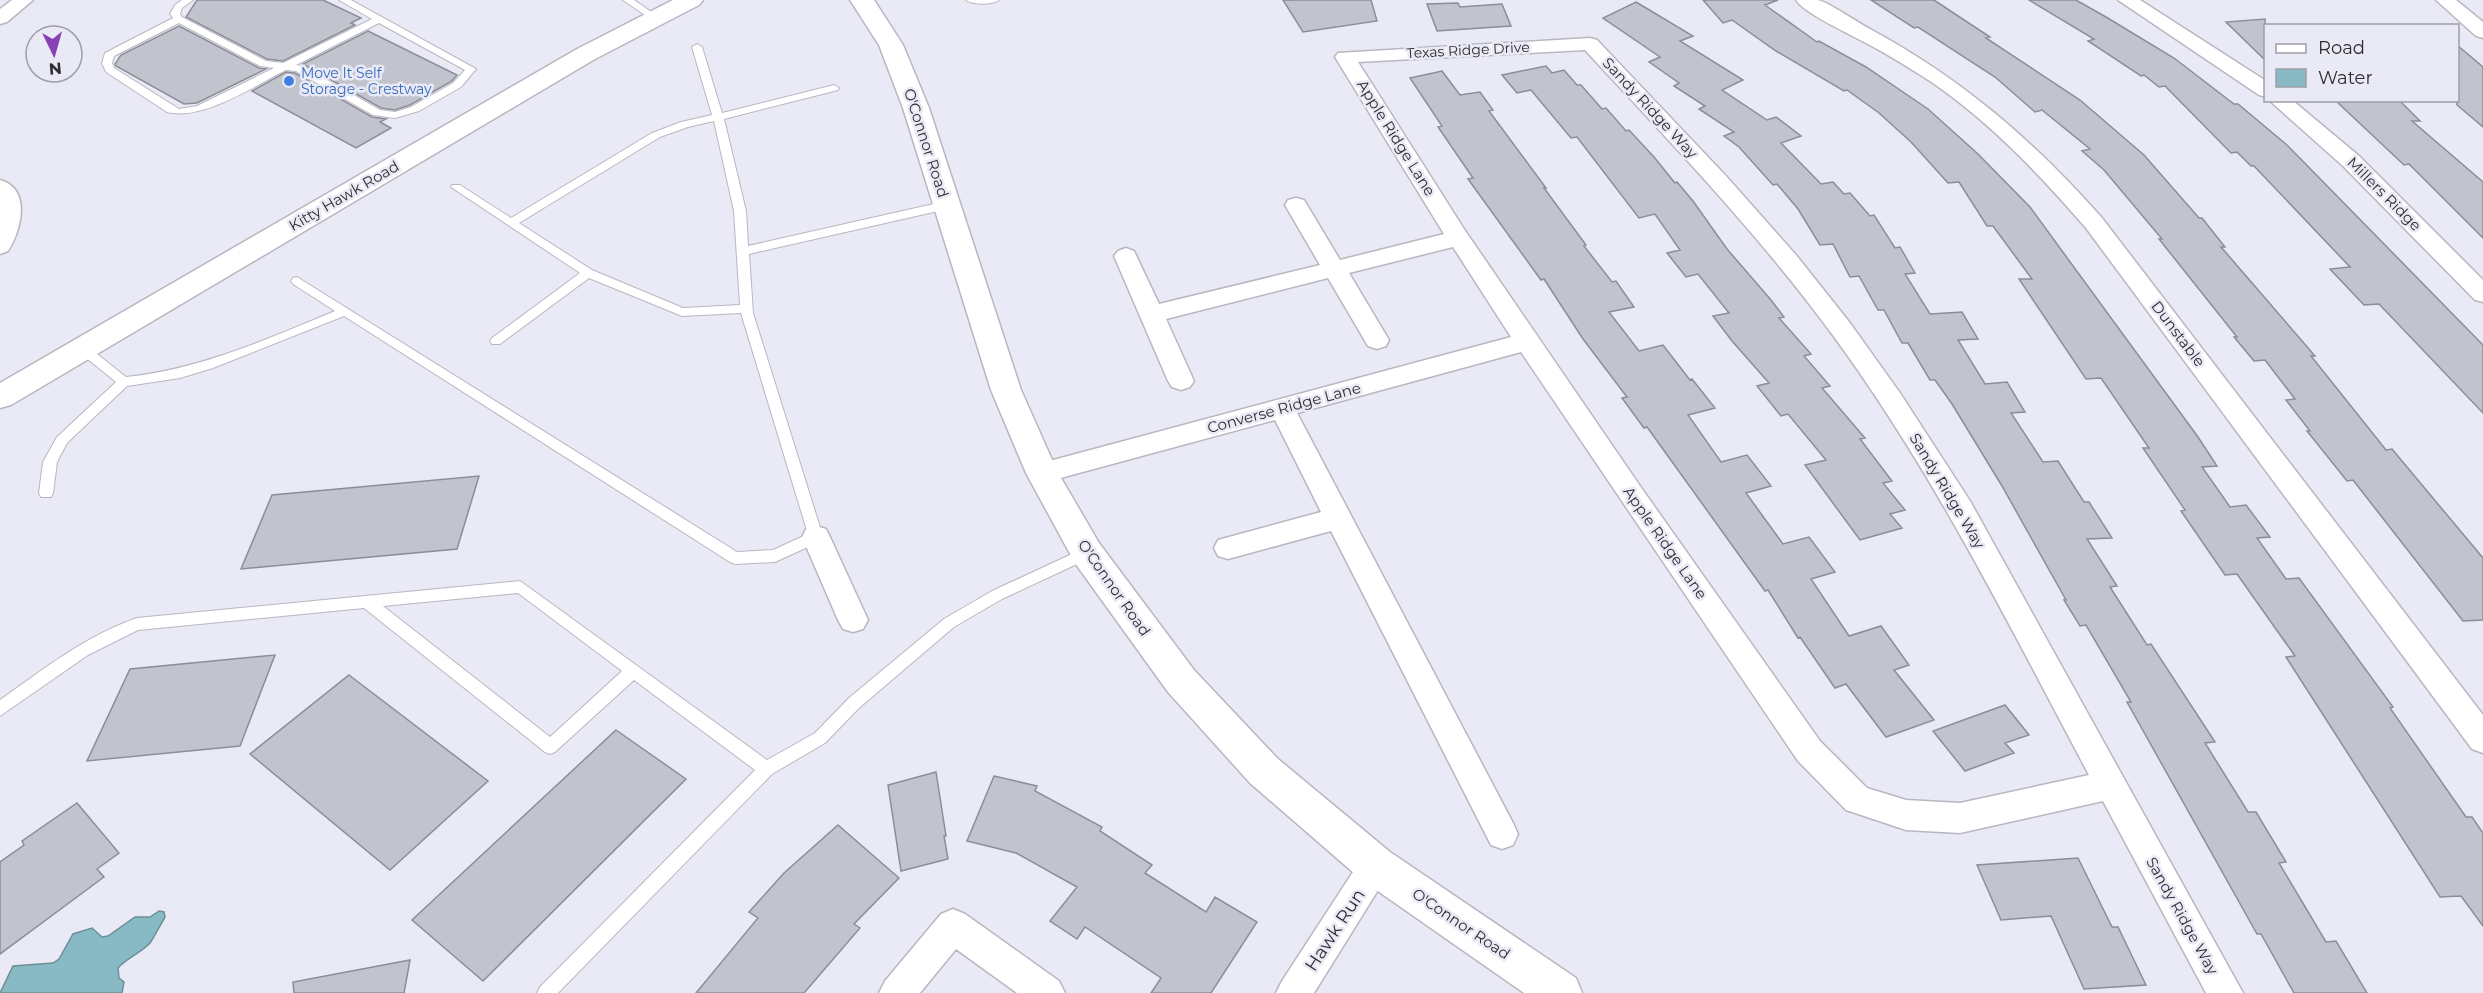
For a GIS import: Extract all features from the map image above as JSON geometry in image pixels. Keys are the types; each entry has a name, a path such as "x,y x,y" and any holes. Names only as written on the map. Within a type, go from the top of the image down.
{"main road":[{"name":"Kitty Hawk Road","path":"0,397 586,54 691,0"},
{"name":"O'Connor Road","path":"862,0 891,45 916,108 1006,390 1042,473 1087,553 1181,681 1264,771 1376,866 1562,993"}],"street":[{"path":"0,18 24,0"},
{"name":"Dunstable","path":"1805,0 1917,64 1961,95 2011,135 2057,180 2101,233 2483,739"},
{"path":"2127,0 2172,27 2264,90"},
{"path":"2445,0 2483,32"},
{"name":"Texas Ridge Drive","path":"1346,57 1590,44"},
{"name":"Sandy Ridge Way","path":"1590,44 1761,229 1826,310 1925,451 1960,509 2224,993"},
{"name":"Apple Ridge Lane","path":"1346,57 1401,150 1526,342 1809,751 1857,800 1906,815 1960,818 2111,785"},
{"name":"Millers Ridge","path":"2281,102 2351,161 2483,294"},
{"path":"0,187 9,200 11,211 0,246"},
{"path":"1296,205 1377,340"},
{"path":"1152,314 1459,238"},
{"path":"1126,256 1181,381"},
{"name":"Converse Ridge Lane","path":"1042,473 1526,342"},
{"path":"1282,409 1502,834"},
{"path":"1228,548 1338,518"},
{"path":"816,537 852,620"},
{"name":"Hawk Run","path":"1294,993 1376,866"},
{"path":"897,993 953,926 1047,993"}],"lane":[{"path":"188,0 178,7 175,14 179,19 264,64 299,68 377,113 395,115 415,109 457,85 471,69 344,0"},
{"path":"628,0 655,18"},
{"path":"971,0 994,0"},
{"path":"179,19 109,55 107,63 110,70 171,110 179,112 200,109 290,66 379,19"},
{"path":"297,281 735,558 775,556 816,537 747,309 740,211 718,117 697,47"},
{"path":"511,223 656,135 685,124 834,88"},
{"path":"456,187 588,273 682,312 747,309"},
{"path":"743,251 947,205"},
{"path":"496,341 588,273"},
{"path":"46,493 50,462 62,440 124,382 153,380 195,369 345,311"},
{"path":"83,348 124,382"},
{"path":"546,993 766,769 820,738 854,703 949,623 997,595 1087,553"},
{"path":"0,709 88,647 114,632 137,624 520,587 766,769"},
{"path":"367,602 550,747 633,671"}],"water":[{"path":"159,911 164,912 165,917 150,943 118,968 119,978 124,982 122,993 0,993 13,966 53,963 59,959 73,934 92,928 102,937 108,936 135,917 150,917"}],"building":[{"path":"197,0 323,0 361,18 351,23 355,25 283,61 267,59 186,17"},
{"path":"1283,0 1371,0 1377,21 1303,32"},
{"path":"1703,0 1778,0 1765,5 1817,42 1866,67 1928,109 1978,154 2030,207 2198,437 2217,466 2202,467 2230,507 2246,505 2270,537 2257,538 2286,579 2299,578 2393,707 2390,708 2466,817 2472,817 2483,833 2483,926 2461,896 2440,897 2286,657 2295,656 2237,574 2225,575 2181,511 2185,510 2143,448 2149,448 2101,378 2086,379 2019,279 2032,279 1993,226 1987,226 1959,182 1948,183 1911,142 1879,113 1847,90 1844,91 1776,51 1732,20 1723,23"},
{"path":"1871,0 1934,0 1990,37 1986,38 2080,100 2144,155 2199,218 2202,218 2225,247 2221,247 2315,356 2311,356 2386,450 2392,449 2483,558 2483,620 2463,621 2353,480 2347,481 2307,431 2310,431 2286,400 2295,399 2265,360 2254,361 2159,239 2162,239 2104,170 2082,151 2090,149 2042,110 2035,112 1995,77 1918,27 1914,28"},
{"path":"2029,0 2076,0 2174,58 2234,104 2238,104 2287,145 2483,345 2483,413 2379,304 2364,305 2330,269 2350,267 2254,166 2251,166 2237,152 2231,153 2165,86 2159,87 2144,75 2141,76 2088,41 2094,39"},
{"path":"1636,2 1693,36 1680,41 1743,80 1722,90 1767,120 1776,117 1801,136 1781,143 1821,184 1833,182 1844,194 1850,193 1870,216 1874,215 1895,248 1900,247 1915,273 1905,274 1930,314 1962,312 1978,339 1958,340 1985,384 2007,382 2025,412 2011,413 2043,462 2058,461 2084,502 2089,502 2112,538 2087,539 2117,586 2110,587 2147,645 2151,644 2215,742 2205,743 2248,812 2256,812 2286,862 2279,863 2326,942 2336,941 2367,993 2294,993 2261,934 2257,934 2127,702 2131,702 2086,625 2080,626 2064,600 2066,600 2002,486 1952,404 1935,380 1930,380 1908,343 1902,343 1884,310 1878,310 1859,276 1850,277 1833,244 1820,245 1798,209 1777,184 1773,185 1739,147 1724,136 1734,132 1699,109 1705,106 1674,86 1679,83 1649,62 1660,57 1603,18"},
{"path":"1458,3 1460,7 1502,4 1511,26 1437,31 1427,4"},
{"path":"2265,19 2264,59 2226,22"},
{"path":"179,26 259,68 266,69 197,103 184,104 116,66 121,55"},
{"path":"368,31 457,75 452,81 410,105 395,110 381,108 303,64"},
{"path":"2459,47 2483,67 2483,127 2457,105 2459,102"},
{"path":"1546,66 1552,73 1564,70 1602,109 1606,108 1626,131 1629,130 1693,201 1727,249 1771,300 1784,317 1779,318 1811,354 1804,356 1830,386 1822,388 1865,438 1860,439 1892,481 1883,483 1905,510 1890,514 1902,528 1860,540 1805,465 1826,460 1788,414 1781,416 1757,386 1769,383 1713,316 1729,313 1698,274 1686,277 1667,253 1680,250 1655,214 1639,218 1577,137 1571,138 1531,90 1517,93 1502,75"},
{"path":"1442,71 1460,95 1480,92 1493,110 1489,111 1546,188 1544,188 1586,245 1584,246 1612,282 1616,281 1634,307 1609,312 1639,351 1663,345 1690,380 1692,379 1715,408 1688,415 1721,462 1747,455 1771,486 1746,493 1783,544 1809,537 1835,572 1811,579 1849,636 1881,626 1909,665 1894,670 1934,720 1886,737 1846,684 1835,688 1800,637 1798,638 1768,590 1765,591 1647,427 1644,428 1622,398 1627,397 1583,339 1544,279 1541,280 1468,179 1473,178 1438,127 1442,126 1410,78"},
{"path":"286,72 295,73 372,117 386,119 380,122 391,128 356,148 252,91"},
{"path":"2337,102 2401,102 2420,121 2412,121 2483,182 2483,238 2409,164 2404,165"},
{"path":"479,476 457,549 241,569 272,495"},
{"path":"275,655 240,746 87,761 130,669"},
{"path":"349,675 488,781 390,870 250,754"},
{"path":"2005,705 2029,735 2005,743 2014,753 1965,771 1933,731"},
{"path":"616,730 686,779 483,981 412,920"},
{"path":"936,772 948,859 901,871 888,785"},
{"path":"994,776 1037,786 1035,791 1102,827 1100,831 1152,865 1145,873 1206,912 1215,897 1257,922 1211,993 1151,993 1161,978 1085,927 1077,939 1050,921 1077,887 1016,853 967,841"},
{"path":"77,803 119,853 97,869 104,877 0,954 0,862 24,845 22,841"},
{"path":"838,825 899,878 854,924 860,928 804,993 696,993 758,918 749,912 784,873"},
{"path":"2078,858 2112,927 2118,927 2146,985 2084,989 2051,916 2001,920 1977,865"},
{"path":"410,960 404,993 294,993 293,982"}],"place":[{"name":"Move It Self Storage - Crestway","path":"289,81"}]}
